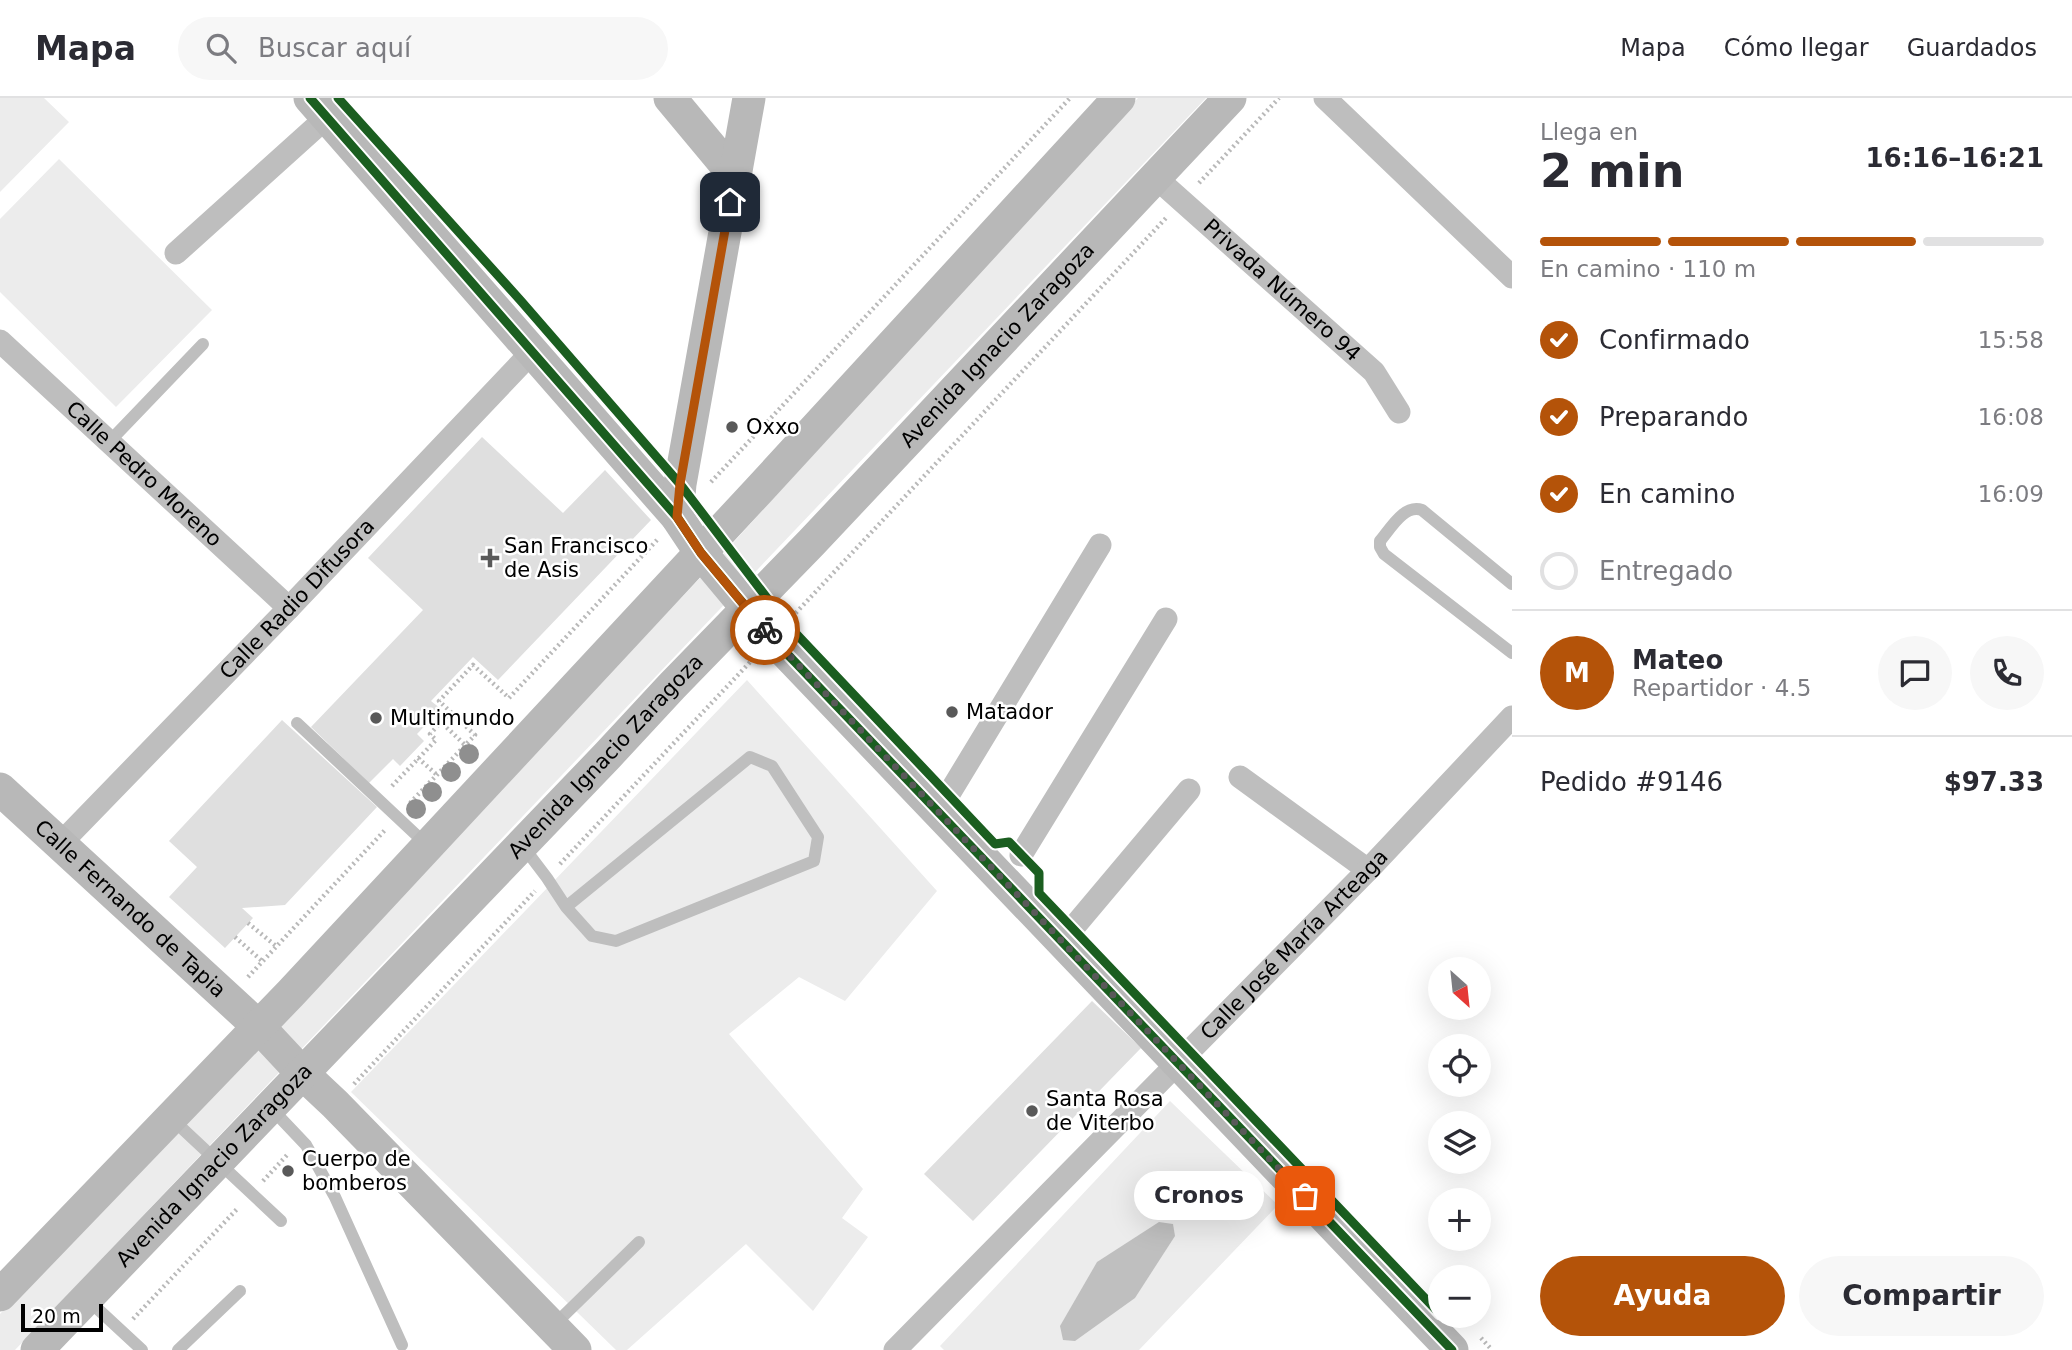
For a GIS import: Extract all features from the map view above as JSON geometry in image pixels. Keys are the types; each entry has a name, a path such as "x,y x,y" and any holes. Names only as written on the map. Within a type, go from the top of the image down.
{"main road":[{"path":"670,98 735,176"},
{"path":"683,501 749,98"},
{"path":"0,1295 260,1027 1119,98"},
{"name":"Avenida Ignacio Zaragoza","path":"37,1350 756,601 1230,98"},
{"path":"319,108 532,352 683,501 701,553 756,601 779,631 938,812 1452,1350"},
{"name":"Calle Fernando de Tapia","path":"0,789 260,1027 575,1350"}],"street":[{"path":"1325,98 1512,277"},
{"path":"176,253 319,108"},
{"name":"Privada Número 94","path":"1155,177 1374,372 1399,412"},
{"name":"Calle Pedro Moreno","path":"0,341 289,608"},
{"name":"Calle Radio Difusora","path":"60,844 532,352"},
{"path":"938,812 1100,545"},
{"path":"1021,855 1166,619"},
{"name":"Calle José María Arteaga","path":"900,1348 1177,1062 1368,870 1512,717"},
{"path":"1240,777 1368,870"},
{"path":"1062,941 1189,790"}],"lane":[{"path":"109,442 203,344"},
{"path":"1512,584 1422,510 1414,507 1407,510 1380,541 1384,554 1512,653"},
{"path":"297,723 428,846"},
{"path":"521,845 566,907 592,936 616,941 814,861 818,837 772,766 750,757 566,907"},
{"path":"269,1107 302,1140 335,1197 402,1345"},
{"path":"171,1118 281,1221"},
{"path":"553,1326 639,1242"},
{"path":"178,1350 240,1291"},
{"path":"87,1299 142,1350"}],"path":[{"path":"229,999 475,734 439,701 473,665 509,698 683,501 1070,98"},
{"path":"335,1104 1182,202 1275,99"},
{"path":"756,601 779,631"},
{"path":"387,790 436,740 430,734 451,712"},
{"path":"441,722 465,745"},
{"path":"418,758 437,775"},
{"path":"248,923 276,946"},
{"path":"235,937 262,961"},
{"path":"122,1331 302,1140"}],"shaded area":[{"path":"0,98 44,98 69,122 0,192"},
{"path":"1138,98 1206,98 15,1350 0,1350 0,1314 722,555"},
{"path":"59,159 212,310 116,407 0,292 0,219"},
{"path":"747,680 937,891 845,1001 799,977 729,1034 863,1189 842,1218 868,1237 813,1311 746,1244 627,1350 616,1350 351,1092"},
{"path":"1170,1101 1278,1205 1139,1350 944,1350 940,1346"},
{"path":"1159,1222 1173,1224 1175,1236 1135,1298 1075,1341 1063,1340 1060,1326 1097,1262"}],"building":[{"path":"482,437 563,513 605,470 651,520 498,680 473,657 431,701 441,709 417,734 424,741 400,766 393,759 369,783 311,727 423,610 368,558"},
{"path":"282,720 377,807 285,905 242,908 253,918 225,948 169,897 197,867 169,841"},
{"name":"Santa Rosa de Viterbo","path":"1092,1001 1141,1048 973,1221 924,1174"}],"cycle path":[{"path":"310,98 677,517 701,553 772,638 1452,1350"},
{"path":"338,98 521,301 680,484 786,623 995,844 1009,842 1039,873 1039,893 1428,1301"}],"way so far":[{"path":"765,630 1305,1196"}],"place":[{"name":"Oxxo","path":"732,427"},
{"name":"San Francisco de Asis","path":"490,558"},
{"name":"Matador","path":"952,712"},
{"name":"Multimundo","path":"376,718"},
{"name":"Santa Rosa de Viterbo","path":"1032,1111"},
{"name":"Cuerpo de bomberos","path":"288,1171"},
{"name":"Cronos","path":"1305,1196"}],"route":[{"path":"730,202 680,484 677,517 701,553 765,630"}]}
